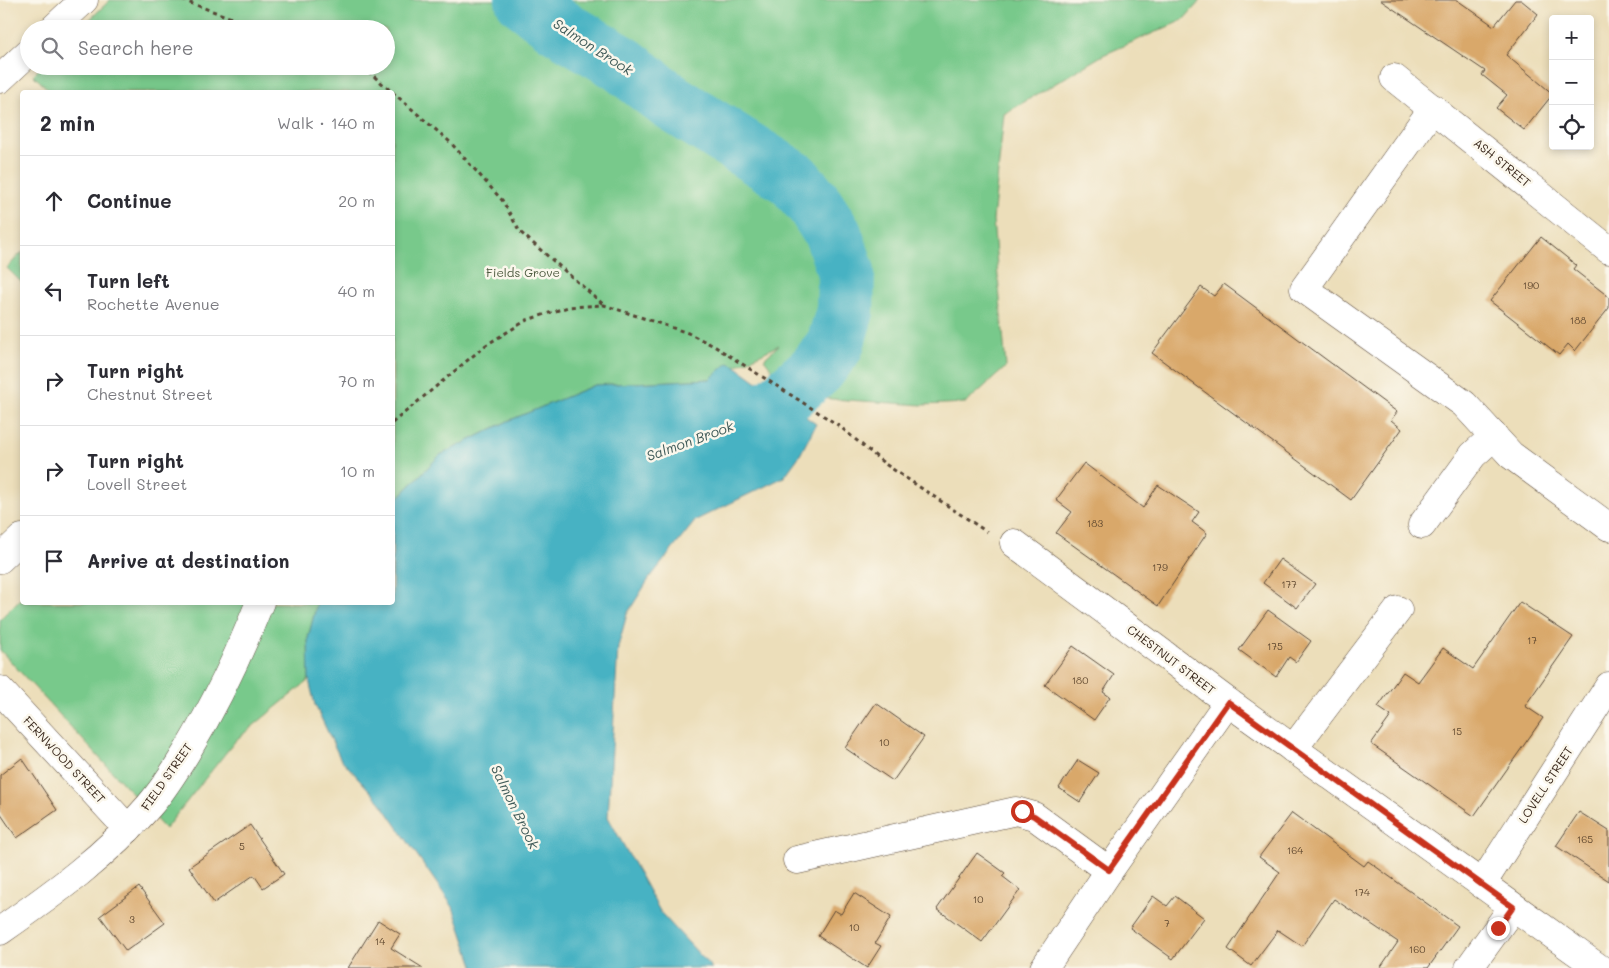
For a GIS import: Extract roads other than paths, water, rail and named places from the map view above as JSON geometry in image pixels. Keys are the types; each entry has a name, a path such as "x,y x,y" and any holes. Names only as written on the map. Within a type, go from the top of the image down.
{"street":[{"path":"63,20 84,0"},
{"path":"0,79 20,60"},
{"name":"ASH STREET","path":"1394,78 1609,250"},
{"path":"1433,108 1304,289 1464,404 1519,462 1609,527"},
{"path":"1422,525 1473,455 1494,436"},
{"path":"0,559 20,540"},
{"name":"CHESTNUT STREET","path":"1014,543 1292,749 1598,968"},
{"name":"FIELD STREET","path":"0,931 78,873 128,829 150,805 198,732 230,674 259,605"},
{"path":"1292,749 1398,610"},
{"name":"LOVELL STREET","path":"1482,884 1609,686"},
{"name":"FERNWOOD STREET","path":"0,690 128,829"},
{"path":"1044,968 1109,870 1228,702"},
{"path":"796,860 1016,811 1034,816 1109,870"},
{"path":"1470,968 1513,907"}],"water":[{"path":"728,363 734,365 816,424 800,455 784,477 696,520 649,579 627,614 618,647 608,817 661,913 712,968 474,968 453,907 381,803 340,758 315,705 309,680 308,638 316,605 395,605 395,501 440,455 508,421 595,385 710,379"}],"waterway":[{"name":"Salmon Brook","path":"524,0 557,25 622,64 671,102 793,179 814,204 833,234 846,272 845,311 835,345 817,369 777,404 745,421 709,433"}],"park label":[{"name":"Fields Grove","path":"523,273"}]}
